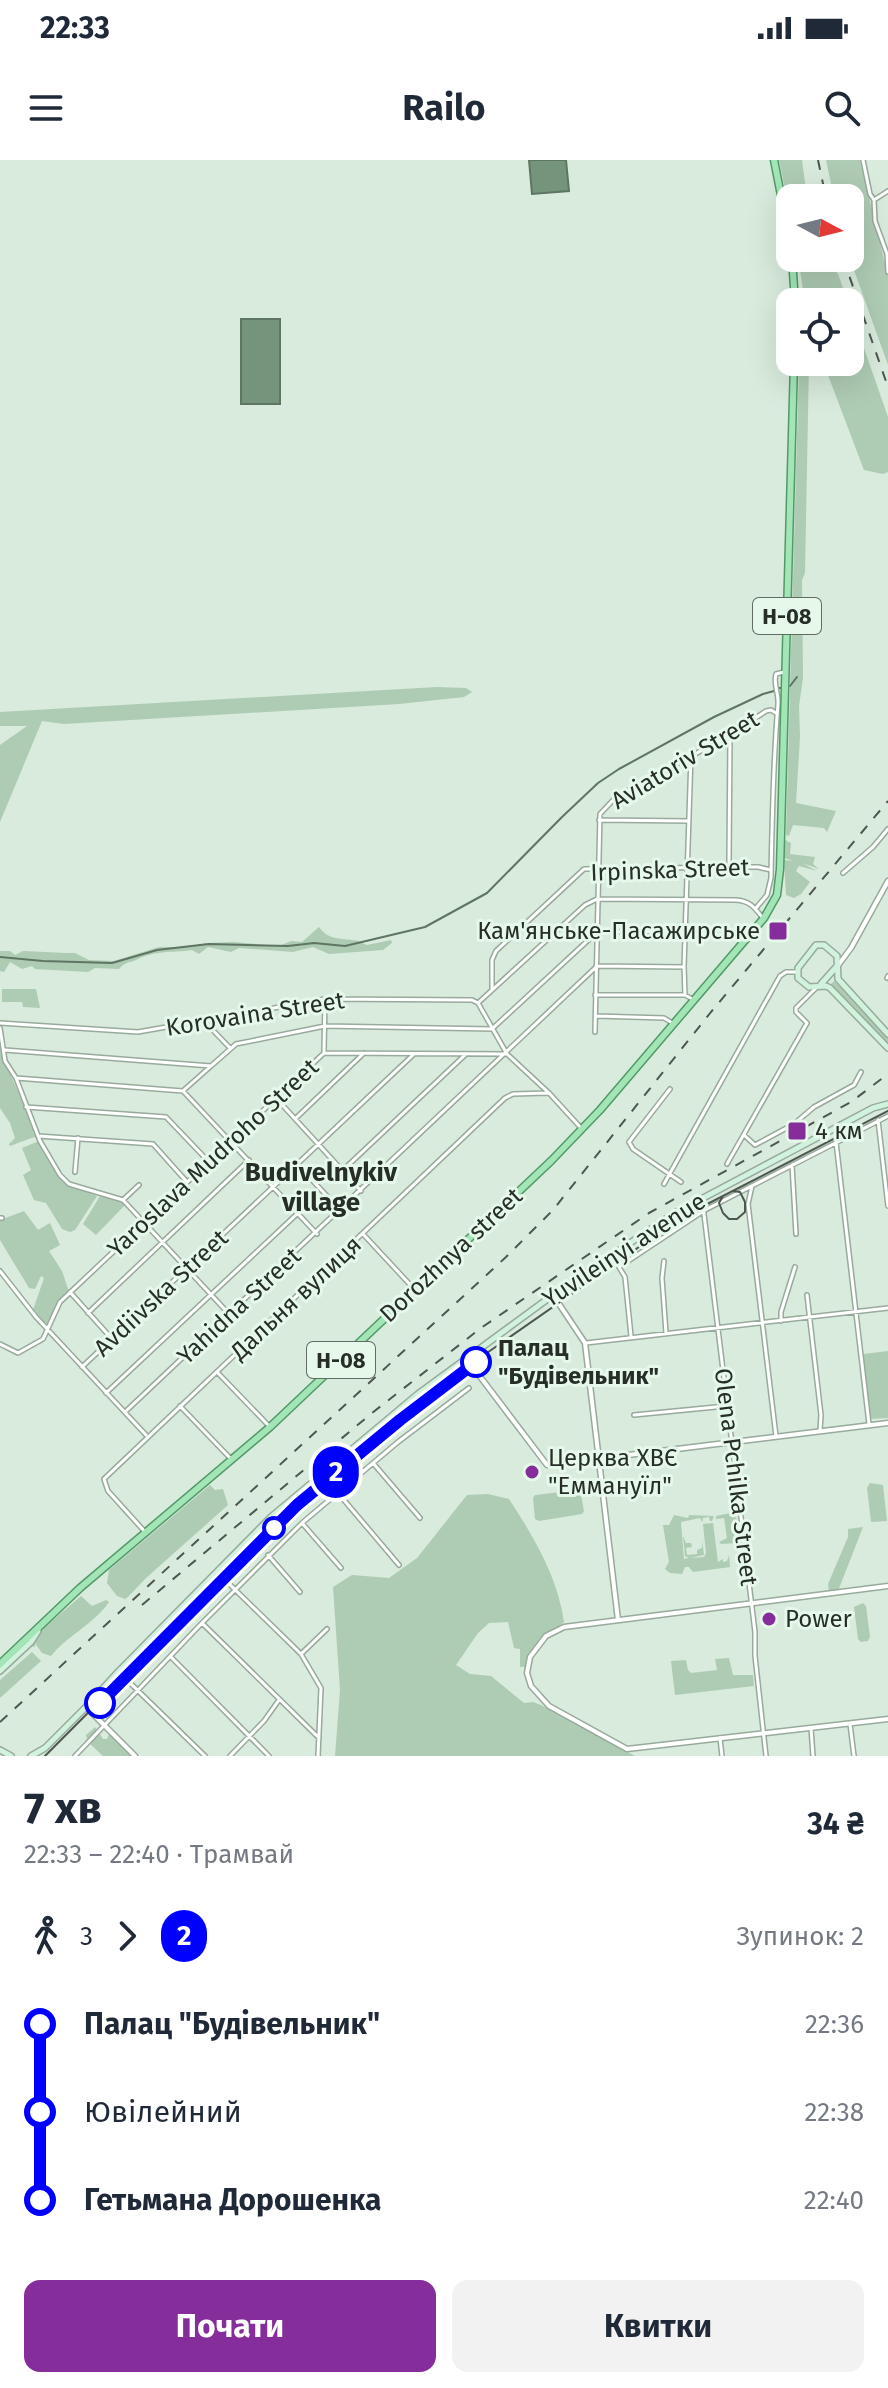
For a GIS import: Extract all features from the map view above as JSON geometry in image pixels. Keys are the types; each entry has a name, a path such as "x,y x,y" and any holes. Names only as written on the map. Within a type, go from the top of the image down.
{"main road":[{"path":"774,160 779,184"},
{"name":"Н-08","path":"785,672 794,376"},
{"name":"Dorozhnya street","path":"0,1664 43,1622 270,1427 582,1130 764,918 777,895 780,869 785,672"},
{"path":"828,986 806,985 798,978 797,972 816,945 820,944 835,953 839,964 838,979 888,1034"},
{"path":"817,987 839,964"},
{"path":"828,978 828,986 888,1048"},
{"name":"Yuvileinyi avenue","path":"31,1756 45,1748 299,1491 466,1357 662,1221 873,1108 888,1104"},
{"path":"0,1671 31,1642 43,1622"},
{"path":"0,1750 11,1756"}],"street":[{"path":"863,160 874,200 875,221 888,254 888,272"},
{"path":"874,200 888,191"},
{"path":"756,908 767,895 771,870 778,705 774,684 776,674 785,672"},
{"name":"Aviatoriv Street","path":"599,820 600,814 616,797 730,735 766,711 776,713"},
{"path":"728,864 730,735"},
{"path":"685,995 691,754"},
{"path":"595,1032 599,820 689,821"},
{"path":"843,873 888,829"},
{"name":"Irpinska Street","path":"493,991 491,970 496,951 582,871 598,867 728,864 771,870"},
{"path":"839,964 888,881"},
{"path":"582,1130 549,1093 507,1054 478,1003 585,905 597,899 736,900 756,908 764,918"},
{"path":"183,1091 236,1044 325,1026 492,1029 597,932 685,931"},
{"path":"596,967 684,967"},
{"name":"Yahidna Street","path":"125,1412 317,1234 596,967"},
{"path":"664,1184 780,976 786,972 797,972"},
{"path":"727,1164 807,1023 796,1008 817,987"},
{"path":"595,995 685,995 695,1000"},
{"path":"324,1053 325,999"},
{"name":"Korovaina Street","path":"0,1026 138,1032 325,999 472,1000 478,1003"},
{"path":"595,1016 664,1018 674,1024"},
{"path":"203,1020 230,1048"},
{"path":"0,1026 5,1061 16,1078 38,1136 64,1181 99,1195 123,1200 230,1315"},
{"path":"5,1050 211,1066"},
{"name":"Yaroslava Mudroho Street","path":"49,1330 60,1302 324,1053 507,1054"},
{"path":"295,1119 364,1053"},
{"name":"Avdiivska Street","path":"82,1367 415,1054"},
{"path":"342,1171 465,1055"},
{"path":"744,1135 755,1145 854,1085 861,1072"},
{"path":"16,1078 183,1091 317,1234"},
{"path":"670,1089 629,1142 633,1149 681,1182"},
{"name":"Дальня вулиця","path":"146,1533 103,1482 505,1098 513,1094 549,1093"},
{"path":"276,1098 361,1191"},
{"path":"26,1107 166,1117 209,1162"},
{"path":"631,1336 625,1277 619,1267 705,1210 888,1116"},
{"path":"878,1120 888,1206"},
{"path":"38,1136 153,1144 187,1182"},
{"path":"75,1172 78,1138"},
{"path":"836,1142 869,1426"},
{"path":"88,1313 249,1160"},
{"path":"298,1165 341,1211"},
{"path":"792,1165 796,1234"},
{"path":"123,1200 139,1185"},
{"path":"752,1186 748,1204 776,1436"},
{"name":"Olena Pchilka Street","path":"702,1198 751,1603 766,1756"},
{"path":"106,1393 298,1213"},
{"path":"363,1234 415,1290"},
{"path":"664,1261 662,1278 666,1333"},
{"path":"781,1321 795,1267"},
{"path":"0,1271 18,1296 147,1437"},
{"path":"70,1292 112,1339"},
{"path":"553,1295 585,1343 618,1620"},
{"path":"807,1295 821,1415 820,1431"},
{"path":"585,1343 888,1308"},
{"path":"0,1344 13,1352 22,1352 43,1339 49,1330"},
{"path":"466,1357 547,1465 888,1423"},
{"path":"217,1372 270,1427"},
{"path":"75,1756 234,1589 302,1523 469,1388"},
{"path":"180,1406 232,1460"},
{"path":"634,1415 726,1406"},
{"path":"373,1463 420,1518"},
{"path":"338,1493 399,1565"},
{"path":"302,1523 341,1568"},
{"path":"268,1555 300,1592"},
{"path":"217,1572 301,1654 321,1688 318,1756"},
{"path":"888,1586 569,1626 546,1636 528,1665 531,1686 549,1706 627,1749 888,1719"},
{"path":"202,1623 319,1738"},
{"path":"301,1654 327,1629"},
{"path":"171,1657 269,1756"},
{"path":"127,1680 205,1756"},
{"path":"230,1756 279,1700"},
{"path":"86,1707 135,1756"},
{"path":"850,1724 854,1756"},
{"path":"811,1728 813,1756"},
{"path":"720,1738 722,1756"}],"shaded area":[{"path":"529,160 566,160 569,191 532,194"},
{"path":"779,160 802,160 805,184 784,184"},
{"path":"826,160 860,160 888,276 888,365 864,298 864,288 860,288 855,272 864,272 864,184 831,184"},
{"path":"800,272 836,272 843,288 803,288"},
{"path":"241,319 280,319 280,404 241,404"},
{"path":"864,348 888,417 888,472 883,474 864,470 828,376 864,376"},
{"path":"799,376 809,376 805,573 802,580 803,678 799,706 796,803 836,811 827,832 824,828 793,825 789,836 786,835"},
{"path":"437,687 466,688 472,692 464,697 399,704 64,724 42,721 0,822 0,745 27,726 0,726 0,712"},
{"path":"785,840 791,843 790,854 815,857 813,864 819,869 802,863 817,871 799,866 796,871 810,882 794,898 786,895 784,860 794,861 784,858"},
{"path":"319,927 330,936 357,940 367,945 391,940 392,943 383,950 329,954 313,947 293,952 239,948 231,952 208,947 199,954 192,950 150,955 119,969 95,968 88,972 35,969 32,966 22,969 10,962 4,972 0,971 0,951 10,951 15,955 23,951 75,953 89,960 114,961 159,947 234,942 279,946 291,941 302,942"},
{"path":"834,981 888,1037 888,1046 830,985"},
{"path":"2,989 36,989 40,1008 23,1007 22,1002 2,1002"},
{"path":"0,1033 3,1057 37,1136 10,1146 15,1138 0,1108"},
{"path":"39,1141 64,1182 97,1196 75,1230 70,1232 62,1229 46,1203 34,1200 23,1175 31,1170 22,1148"},
{"path":"100,1196 122,1201 125,1205 96,1235 83,1224"},
{"path":"24,1211 38,1230 50,1223 60,1245 49,1251 62,1271 69,1292 59,1302 47,1325 33,1310 44,1278 41,1276 35,1289 29,1288 0,1240 0,1220"},
{"path":"888,1351 888,1418 871,1419 863,1354"},
{"path":"870,1483 883,1485 887,1521 871,1522 867,1488"},
{"path":"210,1485 215,1490 223,1489 228,1505 128,1597 117,1596 107,1583 109,1570"},
{"path":"580,1490 582,1514 539,1521 535,1519 535,1495"},
{"path":"488,1494 509,1499 527,1528 551,1574 564,1622 539,1641 525,1667 520,1667 520,1649 514,1648 508,1622 489,1623 478,1633 456,1665 470,1674 491,1676 524,1703 541,1705 635,1756 335,1756 340,1690 333,1587 352,1575 389,1578 417,1558 467,1495"},
{"path":"735,1512 741,1540 739,1543 721,1544 719,1542 727,1538 724,1518 716,1519 716,1516"},
{"path":"674,1515 688,1518 689,1515 714,1516 712,1521 709,1517 703,1518 702,1522 700,1518 681,1522 684,1559 689,1558 685,1556 683,1536 692,1547 686,1548 687,1555 697,1554 697,1550 702,1548 702,1540 704,1555 690,1558 704,1557 706,1553 703,1524 713,1523 718,1562 723,1559 723,1562 727,1561 729,1555 730,1567 693,1572 685,1567 682,1574 670,1573 665,1569 669,1562 663,1525 669,1525"},
{"path":"863,1527 838,1591 829,1592 828,1584 848,1537 848,1529"},
{"path":"81,1596 92,1606 106,1600 109,1602 51,1656 42,1653 35,1643 35,1647 31,1646 45,1627"},
{"path":"863,1603 870,1637 868,1641 861,1642 854,1607"},
{"path":"32,1652 41,1661 0,1698 0,1680"},
{"path":"729,1658 733,1675 753,1675 754,1686 675,1695 671,1661 686,1660 691,1673 717,1670 715,1659"},
{"path":"95,1727 103,1739 107,1739 109,1734 131,1756 103,1756 88,1742 86,1735"}],"waterway":[{"path":"790,686 797,677"},
{"path":"0,957 112,963 157,950 209,944 288,946 314,943 345,946 425,927 487,893 598,783 714,717 774,691"}],"tram line":[{"path":"45,1756 296,1504 451,1378 682,1217 888,1111"},
{"path":"723,1196 719,1203 723,1213 729,1219 737,1219 745,1212 745,1202 740,1192 732,1191"},
{"name":"2","path":"100,1703 297,1505 476,1362"}],"railway":[{"path":"818,160 823,184"},
{"path":"848,272 888,387"},
{"path":"0,1722 506,1257 553,1210 711,1012 888,801"},
{"path":"142,1605 372,1413 481,1328 649,1213 851,1102 888,1074"}],"place":[{"name":"Кам'янське-Пасажирське","path":"778,931"},
{"name":"4 км","path":"797,1131"},
{"name":"Палац \"Будівельник\"","path":"476,1362"},
{"name":"Церква ХВЄ \"Еммануїл\"","path":"532,1472"},
{"name":"Power","path":"769,1619"}],"district":[{"name":"Budivelnykiv village","path":"321,1187"}]}
